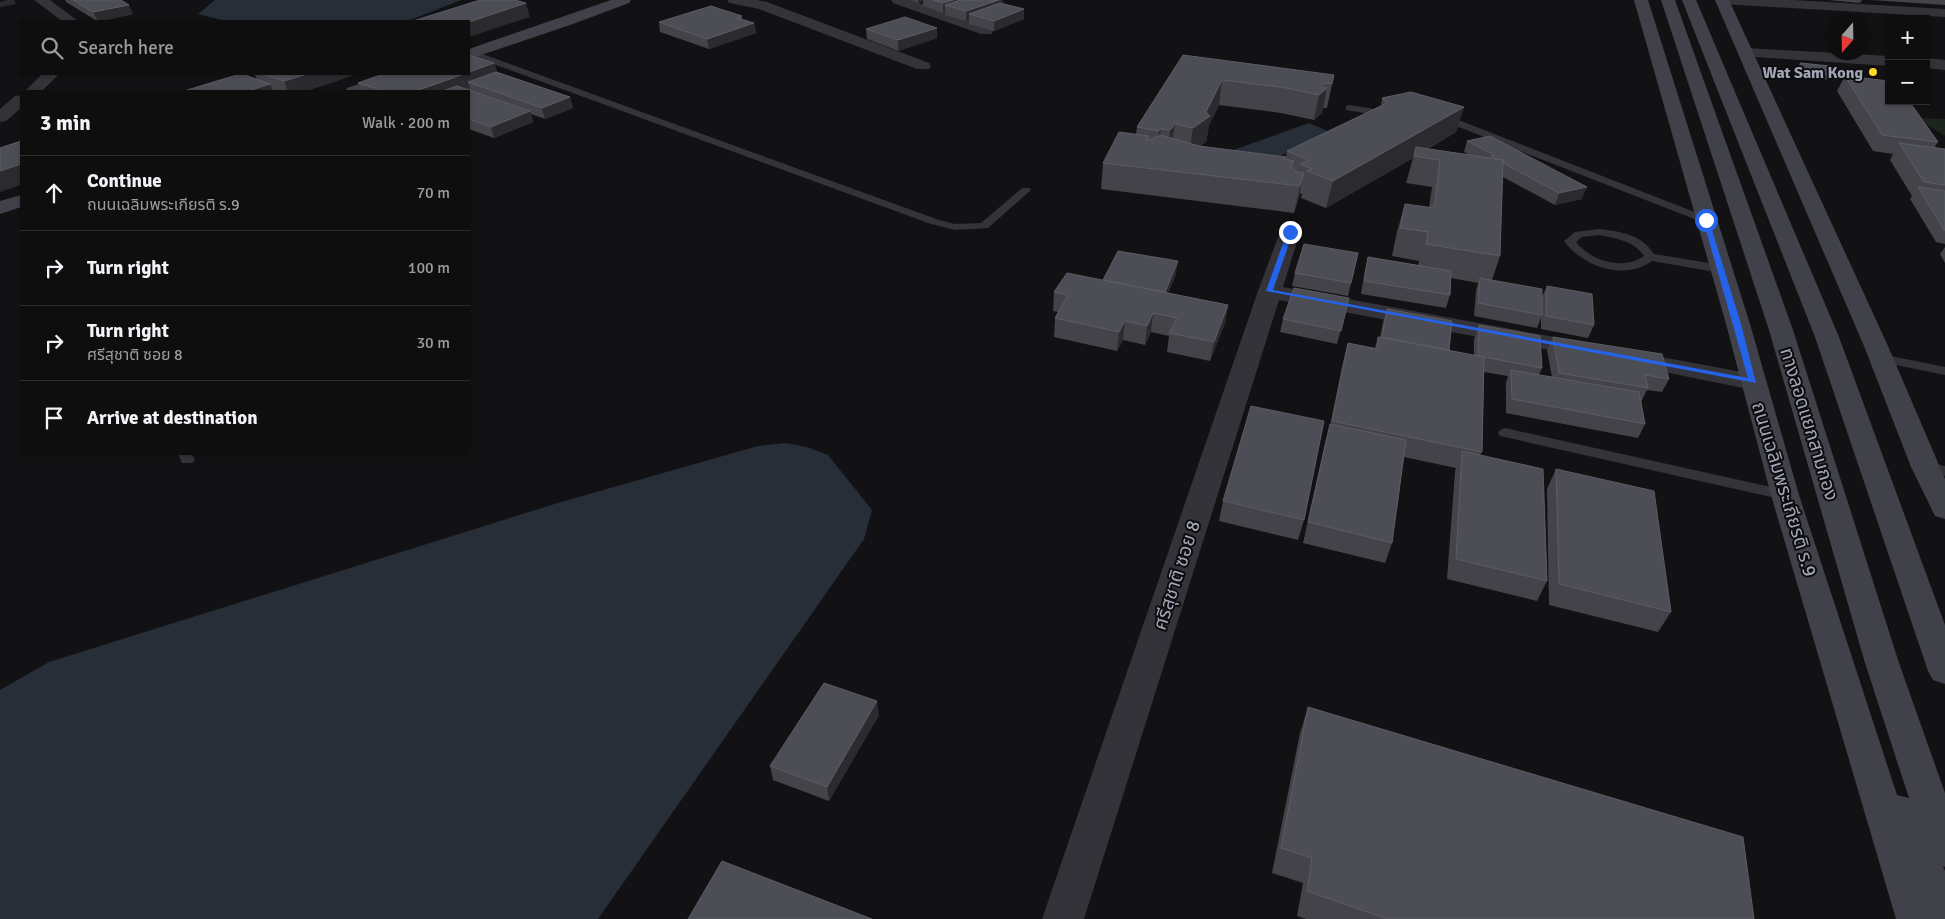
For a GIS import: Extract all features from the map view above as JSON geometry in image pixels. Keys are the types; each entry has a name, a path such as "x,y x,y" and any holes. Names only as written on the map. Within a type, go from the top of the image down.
{"main road":[{"path":"470,53 568,21 624,0"},
{"name":"ถนนเฉลิมพระเกียรติ ร.9","path":"1641,0 1721,268 1785,495 1917,919"},
{"name":"ทางลอดแยกสามกอง","path":"1668,0 1782,330 1882,663 1945,849"},
{"path":"1689,0 1827,337 1945,671"},
{"path":"1722,0 1881,358 1935,469 1945,509"},
{"path":"355,90 403,75"},
{"path":"0,208 20,201"},
{"path":"1840,672 1945,918"}],"street":[{"path":"41,0 70,20"},
{"path":"734,0 762,5 923,66"},
{"path":"898,0 986,32"},
{"path":"1722,0 1796,3 1945,14"},
{"path":"1746,53 1885,61"},
{"path":"1930,63 1945,64"},
{"path":"34,90 50,75"},
{"path":"0,117 20,101"},
{"name":"ศรีสุชาติ ซอย 8","path":"1063,919 1290,232"},
{"path":"1269,291 1753,382"}],"lane":[{"path":"470,53 935,222 956,227 984,226 1026,190"},
{"path":"1349,108 1394,114"},
{"path":"1431,120 1458,123 1706,220"},
{"path":"1650,257 1643,264 1636,266 1608,265 1588,259 1574,250 1570,241 1579,234 1599,232 1623,236 1642,246 1650,257 1721,268"},
{"path":"1881,358 1945,371"},
{"path":"1505,433 1785,495"}],"shaded area":[{"path":"215,0 461,0 411,20 221,20 198,14"},
{"path":"1917,118 1945,119 1945,136"},
{"path":"1309,123 1332,133 1244,172 1214,157"},
{"path":"786,443 807,447 828,455 872,510 864,539 598,919 0,919 0,690 49,662 561,502 758,446"}],"building":[{"path":"73,0 121,0 129,5 93,12"},
{"path":"480,0 515,0 526,3 470,22 470,20 416,20"},
{"path":"933,0 953,0 943,3"},
{"path":"960,0 999,0 966,11 945,5"},
{"path":"1000,3 1024,9 994,21 969,14"},
{"path":"711,6 742,16 737,18 754,23 707,39 659,22"},
{"path":"905,17 937,28 898,40 866,29"},
{"path":"470,55 494,63 470,72"},
{"path":"1183,55 1334,75 1332,84 1325,83 1322,87 1327,88 1319,95 1286,88 1222,80 1206,112 1210,116 1193,128 1175,124 1170,130 1161,129 1159,131 1137,127"},
{"path":"1800,63 1830,66 1834,75 1804,71"},
{"path":"496,72 570,97 542,108 468,82"},
{"path":"237,75 245,75 270,84 251,90 187,90"},
{"path":"265,75 304,75 284,81"},
{"path":"380,75 461,75 419,90 381,90 358,83"},
{"path":"1845,76 1885,81 1885,105 1912,105 1938,142 1882,135"},
{"path":"457,86 469,90 446,90"},
{"path":"470,90 530,111 491,127 470,119"},
{"path":"1411,92 1464,107 1333,181 1307,171 1312,169 1300,164 1308,160 1287,151 1387,103 1382,98"},
{"path":"1119,132 1149,136 1146,141 1161,135 1199,146 1286,157 1284,159 1294,161 1291,167 1297,172 1304,173 1300,186 1103,163"},
{"path":"1490,136 1587,187 1559,193 1503,163 1503,160 1495,159 1491,156 1495,155 1467,141"},
{"path":"20,141 20,164 0,171 0,148"},
{"path":"1899,143 1945,149 1945,185 1924,182"},
{"path":"1416,147 1503,160 1500,256 1426,244 1428,232 1400,228 1405,204 1434,208 1440,160 1414,156"},
{"path":"1918,187 1945,191 1945,230 1944,230"},
{"path":"1304,244 1358,253 1351,283 1295,273"},
{"path":"1118,251 1178,261 1165,292 1103,280"},
{"path":"1368,257 1451,271 1450,295 1364,281"},
{"path":"1067,273 1228,305 1214,342 1169,333 1177,318 1153,313 1147,326 1125,321 1119,332 1055,318 1068,295 1054,292"},
{"path":"1480,278 1542,289 1542,315 1478,303"},
{"path":"1547,286 1592,294 1594,325 1546,316"},
{"path":"1294,288 1349,298 1341,331 1283,319"},
{"path":"1387,309 1452,321 1449,350 1382,337"},
{"path":"1479,325 1540,336 1542,368 1478,356"},
{"path":"1378,337 1484,357 1482,452 1332,421 1348,343 1377,349"},
{"path":"1553,337 1662,354 1669,379 1645,375 1648,388 1559,373"},
{"path":"1511,370 1639,392 1645,424 1512,399"},
{"path":"1251,406 1324,421 1304,520 1223,501"},
{"path":"1330,424 1406,440 1392,543 1308,522"},
{"path":"1462,451 1543,469 1547,581 1456,559"},
{"path":"1556,469 1654,491 1671,612 1559,584"},
{"path":"824,683 877,701 827,787 770,766"},
{"path":"1308,707 1743,837 1754,919 1387,919 1307,891 1312,858 1281,848"},
{"path":"722,861 872,919 688,919"}],"place":[{"name":"Wat Sam Kong","path":"1873,72"}],"route":[{"path":"1290,232 1269,291 1753,382 1738,324 1706,220"}]}
